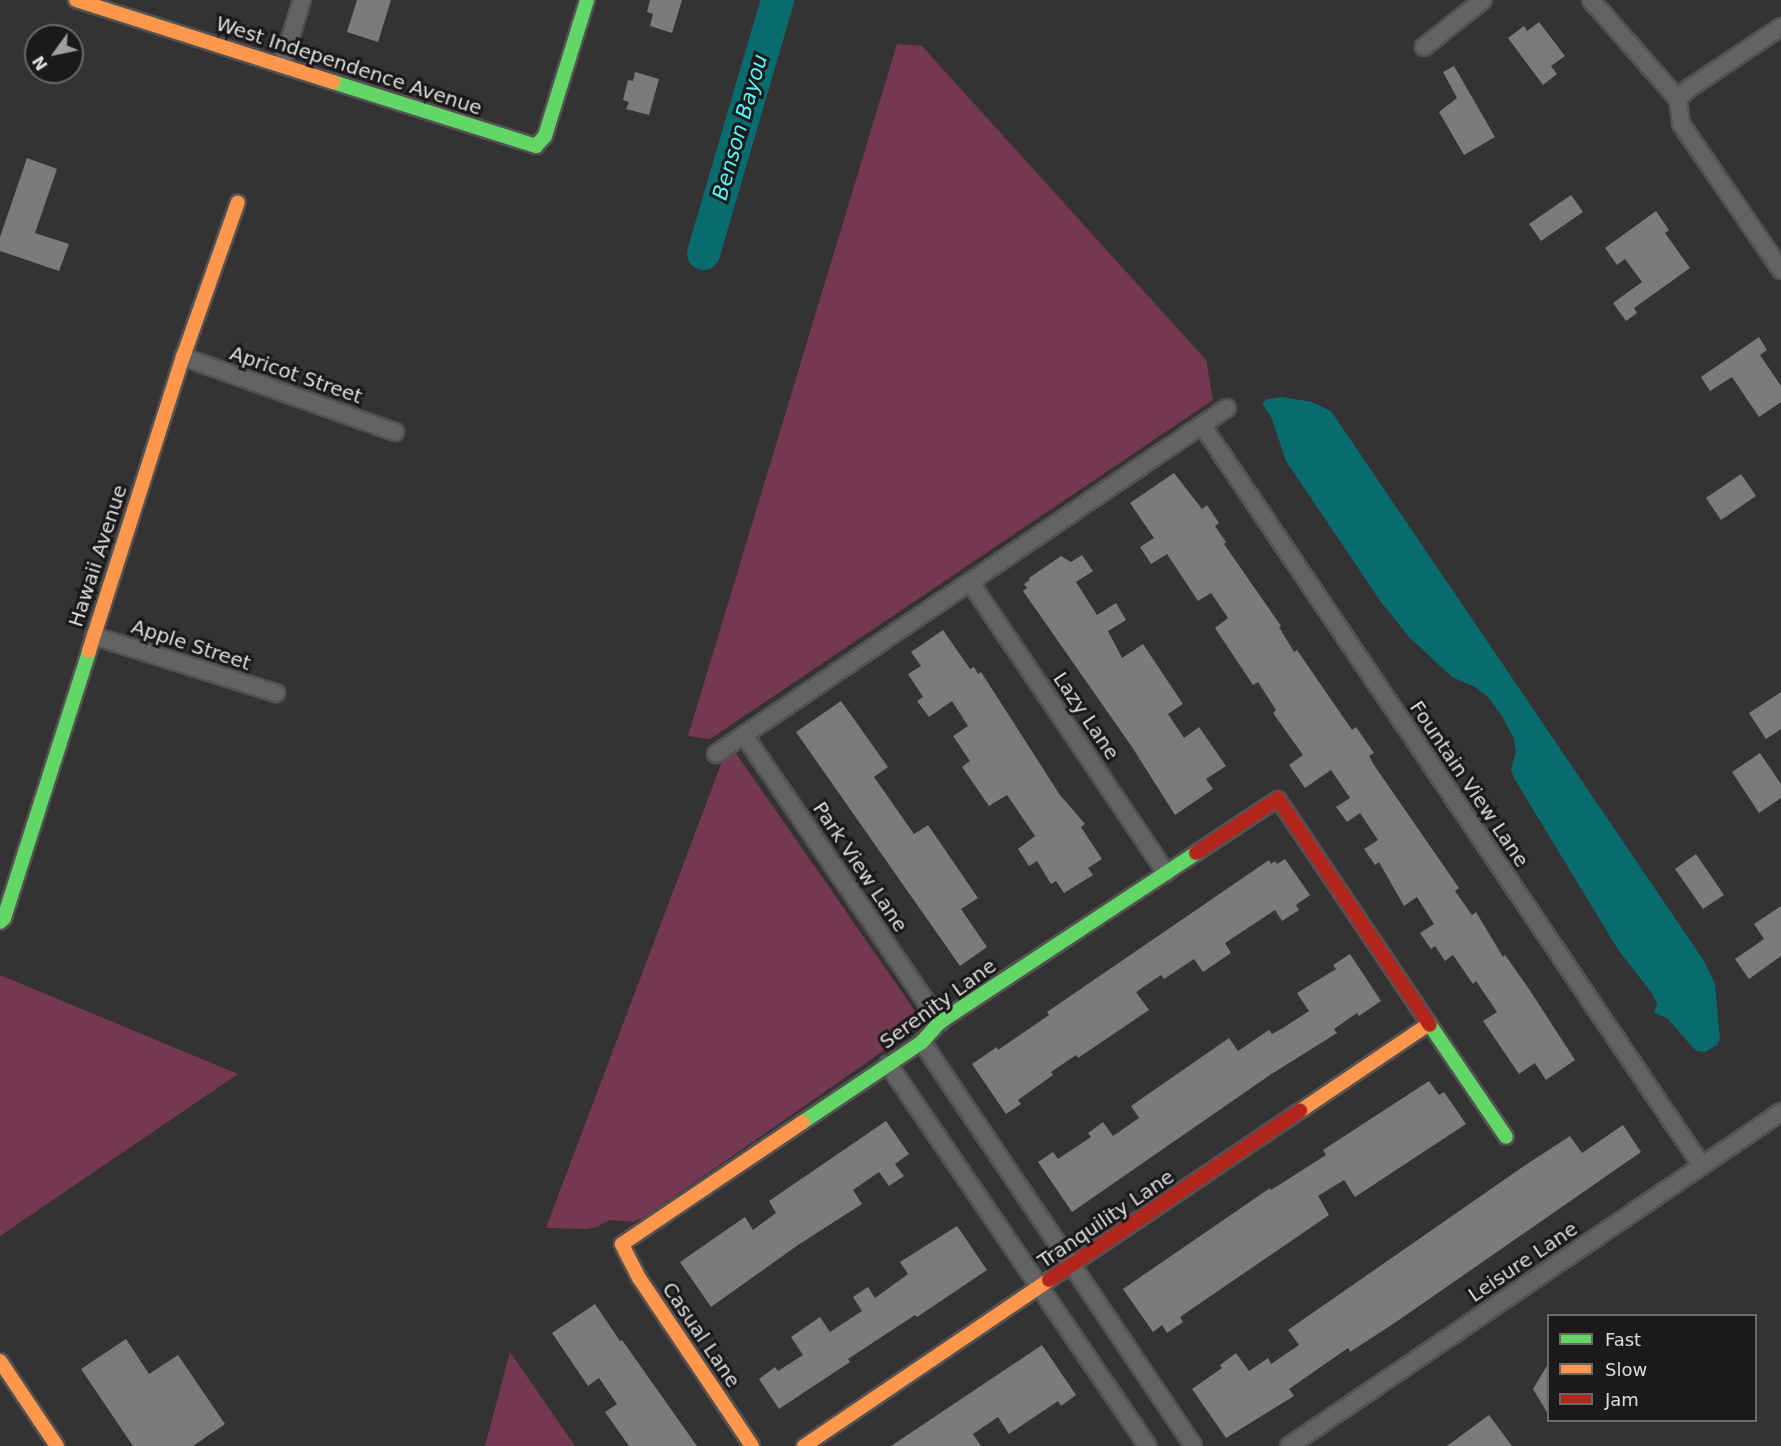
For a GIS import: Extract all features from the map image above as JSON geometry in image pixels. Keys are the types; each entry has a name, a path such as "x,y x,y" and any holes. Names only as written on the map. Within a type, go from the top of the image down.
{"street":[{"name":"West Independence Avenue","path":"76,0 536,146 545,136 588,0"},
{"path":"282,65 302,0"},
{"path":"1424,47 1483,0"},
{"path":"1591,0 1678,99 1681,124 1781,270"},
{"path":"1678,99 1688,89 1781,27"},
{"name":"Hawaii Avenue","path":"0,922 4,918 183,357 238,202"},
{"name":"Apricot Street","path":"183,357 395,432"},
{"path":"716,754 1227,408"},
{"name":"Fountain View Lane","path":"1202,425 1702,1166"},
{"name":"Lazy Lane","path":"970,582 1166,873"},
{"name":"Apple Street","path":"94,636 276,693"},
{"name":"Park View Lane","path":"744,735 940,1022"},
{"name":"Serenity Lane","path":"621,1244 922,1042 940,1022 1278,799 1429,1023"},
{"path":"1429,1023 1506,1137"},
{"name":"Tranquility Lane","path":"804,1446 1429,1023"},
{"path":"922,1042 1192,1446"},
{"path":"888,1064 1148,1446"},
{"name":"Leisure Lane","path":"1289,1446 1781,1112"},
{"name":"Casual Lane","path":"621,1244 639,1278 752,1446"},
{"path":"0,1361 57,1446"}],"shaded area":[{"path":"897,44 922,46 1206,360 1213,400 710,739 688,736"},
{"path":"735,752 915,1011 918,1021 916,1028 645,1217 633,1222 609,1220 597,1227 587,1229 546,1228 723,759"},
{"path":"0,975 238,1074 0,1236"},
{"path":"510,1352 575,1446 485,1446"}],"water":[{"path":"1282,397 1312,402 1331,411 1704,961 1715,984 1720,1039 1717,1045 1705,1052 1696,1051 1667,1018 1654,1013 1657,1003 1651,992 1619,951 1515,780 1511,770 1516,752 1514,739 1502,716 1488,697 1475,687 1452,677 1409,637 1381,602 1286,461 1272,419 1262,403 1268,399"}],"building":[{"path":"357,0 391,0 378,42 347,32"},
{"path":"650,0 682,0 672,33 650,26 653,14 647,12"},
{"path":"1539,22 1565,56 1551,66 1557,74 1543,85 1508,38 1524,26 1527,31"},
{"path":"1454,66 1495,137 1464,155 1439,112 1457,98 1443,72"},
{"path":"635,72 659,79 649,115 626,109 629,102 623,100 628,80 633,81"},
{"path":"27,158 57,169 35,233 69,244 59,271 0,251 0,237"},
{"path":"1571,195 1583,212 1541,241 1529,224"},
{"path":"1656,211 1669,230 1665,233 1690,268 1634,308 1637,313 1626,321 1613,303 1642,282 1625,259 1617,265 1605,248"},
{"path":"1759,337 1767,350 1760,355 1781,386 1781,402 1759,417 1732,377 1710,391 1701,377"},
{"path":"1174,473 1202,509 1207,505 1219,523 1215,526 1226,542 1224,544 1281,626 1279,627 1294,652 1297,650 1352,730 1356,727 1374,753 1369,756 1374,765 1459,888 1455,891 1472,915 1476,912 1503,957 1505,955 1529,989 1575,1060 1546,1080 1535,1063 1519,1074 1483,1021 1497,1012 1476,981 1473,984 1453,955 1445,961 1435,946 1431,949 1420,933 1434,924 1417,897 1404,906 1379,862 1375,865 1364,849 1378,840 1360,813 1347,822 1336,807 1350,798 1331,770 1305,788 1289,765 1303,755 1273,713 1276,710 1258,682 1253,685 1215,628 1228,618 1211,593 1198,601 1167,554 1151,564 1140,547 1154,538 1130,503"},
{"path":"1741,474 1756,496 1721,520 1706,498"},
{"path":"1082,555 1093,571 1076,582 1097,615 1116,603 1126,620 1108,631 1122,658 1143,644 1183,704 1168,714 1184,738 1199,727 1226,766 1206,779 1213,789 1175,815 1132,747 1023,591 1027,588 1024,584 1030,580 1029,578 1061,556 1071,562"},
{"path":"943,630 970,669 974,667 978,674 981,672 1060,795 1085,824 1081,827 1102,859 1088,868 1093,875 1064,893 1056,881 1051,884 1037,861 1029,866 1018,849 1035,836 1007,795 989,806 962,767 970,761 953,736 968,726 952,701 929,717 917,701 923,697 908,674 921,666 911,652"},
{"path":"1781,692 1781,729 1766,739 1749,713"},
{"path":"841,701 888,767 874,777 914,834 928,825 978,898 961,909 987,947 960,966 796,732"},
{"path":"1760,753 1781,784 1781,798 1759,813 1732,772"},
{"path":"1696,854 1724,895 1703,909 1675,869"},
{"path":"1285,859 1310,895 1296,905 1299,910 1282,921 1275,910 1225,943 1231,953 1203,972 1194,959 1164,979 1161,975 1136,992 1149,1010 1078,1058 1076,1055 1051,1072 1053,1075 1018,1100 1021,1104 1006,1114 972,1064 997,1047 998,1050 1049,1015 1047,1012 1269,860 1271,864 1275,861 1277,864"},
{"path":"1781,906 1781,956 1749,979 1735,959 1764,939 1754,924"},
{"path":"1350,954 1381,1001 1359,1016 1357,1013 1334,1029 1337,1033 1270,1075 1072,1212 1038,1162 1053,1152 1058,1159 1091,1137 1088,1133 1103,1122 1113,1136 1139,1118 1131,1106 1229,1038 1238,1051 1269,1030 1272,1034 1309,1011 1297,993 1336,969 1333,965"},
{"path":"1429,1081 1439,1095 1444,1092 1466,1124 1355,1197 1344,1180 1318,1196 1329,1215 1180,1317 1183,1322 1167,1333 1162,1325 1153,1332 1123,1289 1270,1188 1271,1190 1326,1155 1323,1150"},
{"path":"886,1121 909,1154 895,1164 904,1176 889,1186 879,1172 853,1190 862,1204 798,1245 711,1307 680,1262 745,1217 753,1230 776,1213 769,1201"},
{"path":"1623,1125 1641,1152 1396,1322 1350,1352 1348,1348 1289,1389 1294,1396 1226,1438 1192,1389 1222,1368 1220,1365 1236,1353 1249,1371 1268,1358 1271,1364 1299,1345 1288,1330 1524,1166 1570,1136 1582,1153"},
{"path":"957,1226 987,1270 917,1317 915,1315 848,1359 850,1362 779,1409 759,1379 775,1367 778,1371 803,1355 791,1337 820,1317 830,1332 862,1311 853,1297 868,1287 875,1298 908,1274 900,1262"},
{"path":"595,1304 697,1446 629,1446 605,1412 617,1404 599,1378 588,1386 552,1333"},
{"path":"126,1339 149,1374 178,1355 225,1424 193,1446 133,1446 81,1369"},
{"path":"1042,1345 1076,1395 1061,1406 1058,1401 1009,1434 998,1417 973,1434 981,1446 891,1446"},
{"path":"1547,1366 1547,1412 1533,1389"},
{"path":"1489,1415 1512,1446 1447,1446"}],"waterway":[{"name":"Benson Bayou","path":"703,253 777,0"}],"traffic: fast":[{"path":"333,82 536,146 545,136 587,0"},
{"path":"0,922 4,918 89,651"},
{"path":"803,1122 922,1042 940,1022 1196,853"},
{"path":"1430,1025 1506,1137"}],"traffic: slow":[{"path":"76,0 333,82"},
{"path":"89,651 183,357 238,202"},
{"path":"1300,1111 1429,1024"},
{"path":"752,1446 639,1278 622,1244 803,1122"},
{"path":"804,1446 1049,1280"},
{"path":"0,1361 57,1446"}],"traffic: jam":[{"path":"1196,853 1278,799 1430,1025"},
{"path":"1049,1280 1300,1111"}]}
